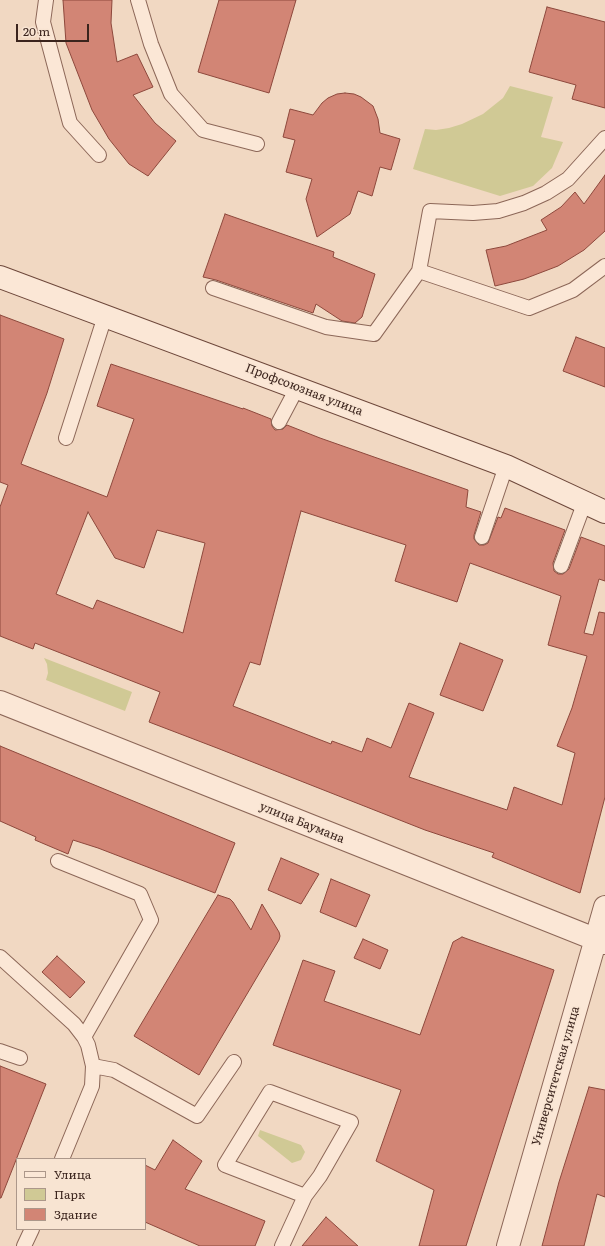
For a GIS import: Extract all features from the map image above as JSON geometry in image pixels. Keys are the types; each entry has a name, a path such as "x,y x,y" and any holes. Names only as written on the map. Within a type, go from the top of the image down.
{"street":[{"name":"Профсоюзная улица","path":"0,277 506,466 584,504 605,512"},
{"name":"улица Баумана","path":"0,702 600,941"},
{"name":"Университетская улица","path":"508,1246 600,941 605,907"}],"lane":[{"path":"46,0 43,22 70,123 99,155"},
{"path":"138,0 151,44 171,94 203,130 257,144"},
{"path":"213,288 326,327 374,334 419,271 430,211 473,213 498,211 524,203 546,193 568,179 605,138"},
{"path":"419,271 529,308 573,290 605,266"},
{"path":"66,438 105,316"},
{"path":"279,422 297,388"},
{"path":"482,537 506,466"},
{"path":"561,566 584,504"},
{"path":"58,861 140,894 151,920 84,1037"},
{"path":"0,957 74,1024 88,1045 92,1066 92,1086 62,1158"},
{"path":"0,1051 20,1058"},
{"path":"92,1066 114,1070 197,1116 234,1062"},
{"path":"282,1246 305,1196 320,1176 351,1122 270,1092 226,1165 305,1196"},
{"path":"24,1246 32,1230"}],"green space":[{"path":"510,86 553,97 541,137 563,142 552,168 533,186 500,196 413,169 425,129 436,130 449,128 462,124 483,114 503,98"},
{"path":"44,658 132,692 125,711 46,680 48,673 47,664"},
{"path":"260,1130 301,1145 305,1152 301,1160 292,1163 258,1136"}],"building":[{"path":"63,0 112,0 111,23 117,62 137,54 153,87 133,95 155,123 176,141 148,176 129,164 109,139 92,110 66,43"},
{"path":"219,0 296,0 269,93 198,72"},
{"path":"547,7 605,22 605,108 572,99 576,85 529,72"},
{"path":"337,94 354,94 361,97 373,106 378,119 380,133 400,139 391,170 380,167 372,196 358,191 350,214 317,237 306,199 312,179 286,172 295,140 283,137 290,109 313,115 328,98"},
{"path":"605,175 605,231 584,250 558,266 524,279 495,286 486,250 506,246 547,230 541,220 561,207 575,192 584,204"},
{"path":"225,214 334,252 333,257 375,274 362,317 355,323 342,321 316,304 313,313 203,277"},
{"path":"0,315 64,339 47,393 21,464 107,497 134,419 97,406 111,364 243,408 271,419 272,426 275,430 283,429 287,425 468,490 466,507 481,512 474,535 474,539 479,545 488,543 498,517 501,518 505,508 565,530 553,563 554,571 558,574 563,574 569,569 581,537 605,546 605,581 599,579 584,633 593,635 599,612 605,613 605,797 580,893 492,857 494,853 425,830 149,722 160,692 35,643 33,649 0,636 0,507 8,485 0,482","holes":["301,511 406,545 395,581 457,602 470,563 561,596 548,645 587,656 572,708 557,746 575,753 562,805 514,787 507,810 409,777 434,713 409,703 391,748 367,738 362,752 332,741 331,744 233,706 250,662 260,665","88,512 115,558 144,568 157,530 205,543 183,633 97,600 93,609 56,594"]},
{"path":"576,337 605,348 605,387 563,371"},
{"path":"460,643 503,660 483,711 440,695"},
{"path":"0,746 235,843 215,893 98,848 73,840 68,854 35,840 36,837 0,821"},
{"path":"281,858 319,874 301,904 268,890"},
{"path":"331,879 370,895 356,927 320,912"},
{"path":"218,895 230,899 233,902 251,930 262,904 280,936 199,1075 134,1036"},
{"path":"462,937 554,970 466,1246 419,1246 434,1190 376,1161 401,1090 273,1045 303,960 335,971 324,1001 420,1035 453,942"},
{"path":"363,939 388,950 380,969 354,958"},
{"path":"57,956 85,982 70,998 42,972"},
{"path":"0,1066 46,1084 0,1198"},
{"path":"589,1087 605,1090 605,1197 597,1194 584,1246 542,1246 559,1182"},
{"path":"173,1140 202,1161 185,1189 265,1221 255,1246 200,1246 146,1222 146,1166 155,1170"},
{"path":"326,1217 358,1246 302,1246"}]}
